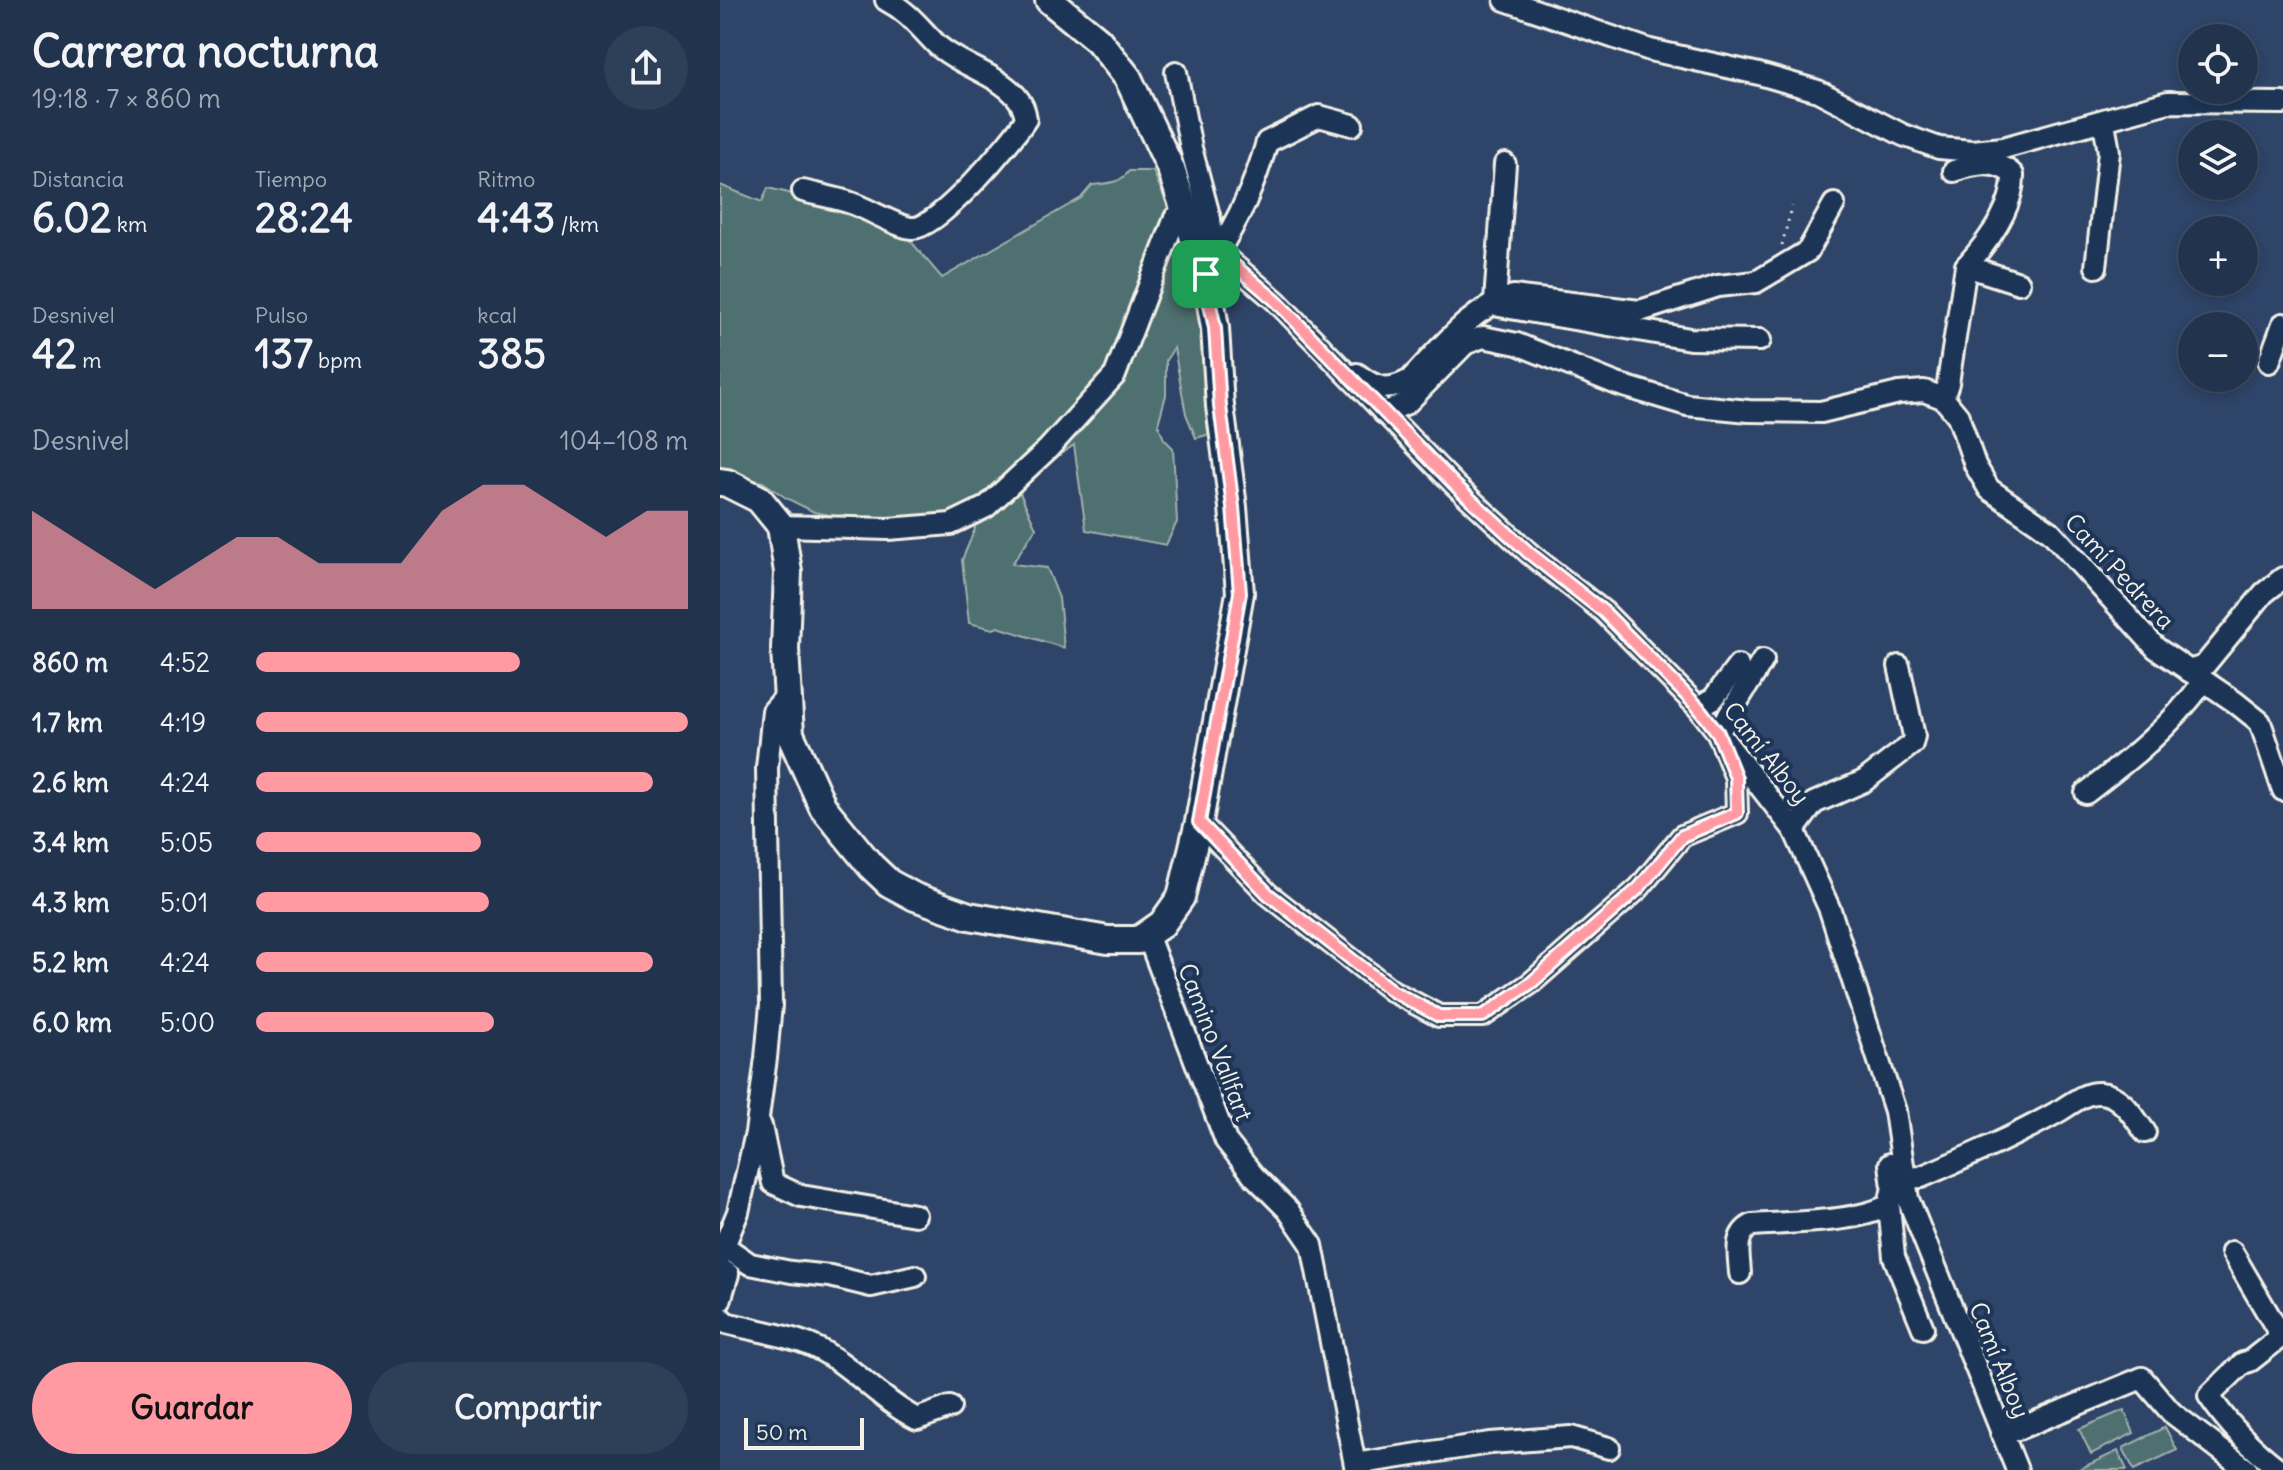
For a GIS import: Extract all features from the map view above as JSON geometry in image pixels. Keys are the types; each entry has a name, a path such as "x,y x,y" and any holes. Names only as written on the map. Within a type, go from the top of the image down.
{"main road":[{"path":"720,482 759,499 781,526 788,572 785,649 790,734 823,807 889,883 915,897 969,916 1108,940 1139,940 1162,924 1181,897 1199,822 1240,593 1207,258 1185,213 1171,169 1128,78 1098,40 1049,0"}],"street":[{"path":"803,191 852,203 915,229 926,224 978,177 1026,119 1024,108 1008,89 938,45 900,7 886,0"},
{"path":"1505,0 1650,50 1759,74 1818,91 1903,135 1939,148 1972,151 2003,148 2168,102 2283,103"},
{"path":"1176,72 1191,148 1210,219 1207,258"},
{"path":"1207,258 1239,218 1253,188 1267,142 1319,116 1352,125"},
{"path":"2096,267 2109,152 2104,122"},
{"path":"1493,303 1505,164"},
{"path":"1384,413 1407,403 1465,344 1483,337 1517,344 1617,384 1687,405 1749,411 1821,412 1899,393 1924,391 1943,398 1966,266 2007,208 2013,191 2013,175 2005,167 1990,164 1954,171"},
{"path":"1316,343 1368,382 1381,389 1396,388 1410,380 1464,326 1493,303 1513,296 1640,311 1718,286 1756,282 1808,251 1834,204"},
{"path":"781,526 888,529 951,524 986,507 1048,449 1115,375 1175,218 1185,213"},
{"name":"Camí Alboy","path":"1207,258 1227,259 1276,301 1456,486 1529,553 1604,612 1698,707 1794,830 1830,910 1895,1111 1908,1199 2017,1470"},
{"path":"1966,266 2019,283"},
{"path":"1493,303 1690,339 1760,340"},
{"path":"2269,362 2283,324"},
{"name":"Camí Pedrera","path":"1943,398 1958,416 1975,465 1989,489 2051,532 2156,648 2260,722 2283,790"},
{"path":"2086,793 2137,754 2187,705 2196,676 2264,593 2283,578"},
{"path":"2251,609 2283,593"},
{"path":"1199,822 1279,903 1392,991 1439,1016 1483,1016 1531,983 1639,888 1682,836 1737,813 1736,778 1718,733 1763,660"},
{"path":"1698,707 1713,699 1738,666"},
{"path":"1794,830 1814,803 1864,781 1912,744 1914,736 1899,666"},
{"path":"787,695 773,711 767,768 771,1005 759,1110 738,1212 721,1251 750,1264 830,1276 871,1286 915,1276"},
{"name":"Camino Vallfart","path":"1147,934 1226,1141 1254,1176 1288,1210 1312,1245 1356,1467"},
{"path":"1884,1077 1883,1113 1893,1187 1889,1205 1894,1257 1923,1328"},
{"path":"1905,1178 1921,1177 2023,1133 2087,1094 2113,1096 2128,1109 2145,1132"},
{"path":"759,1110 773,1183 801,1196 915,1215"},
{"path":"1740,1273 1738,1239 1743,1230 1752,1225 1860,1215 1889,1205"},
{"path":"2232,1252 2282,1336 2243,1363 2209,1396 2223,1417 2253,1449 2280,1470"},
{"path":"720,1268 728,1274 720,1301"},
{"path":"720,1317 726,1323 810,1345 844,1365 896,1408 917,1419 950,1407"},
{"path":"2001,1432 2018,1429 2142,1378 2171,1412 2247,1470"},
{"path":"1356,1467 1490,1443 1571,1437 1609,1448"}],"path":[{"path":"1776,271 1792,206"}],"green space":[{"path":"1129,171 1153,171 1197,274 1214,433 1196,438 1186,414 1174,348 1166,360 1166,395 1158,424 1164,439 1173,448 1177,522 1166,545 1086,530 1074,445 1031,475 1020,493 1036,528 1012,564 1047,568 1059,598 1064,648 998,627 993,629 969,623 962,560 975,529 970,509 942,517 909,521 855,520 814,512 763,482 720,472 720,185 762,202 768,188 854,209 904,233 942,278 1081,198 1092,185 1117,181"},
{"path":"2124,1410 2134,1433 2091,1454 2079,1429"},
{"path":"2165,1427 2177,1450 2134,1470 2123,1448"},
{"path":"2118,1451 2127,1470 2077,1470"}],"route":[{"path":"1200,258 1227,259 1276,301 1456,486 1529,553 1604,612 1698,707 1718,733 1736,778 1737,813 1682,836 1639,888 1531,983 1483,1016 1439,1016 1392,991 1268,894 1199,822 1240,593 1215,328 1206,274 1200,258"}]}
